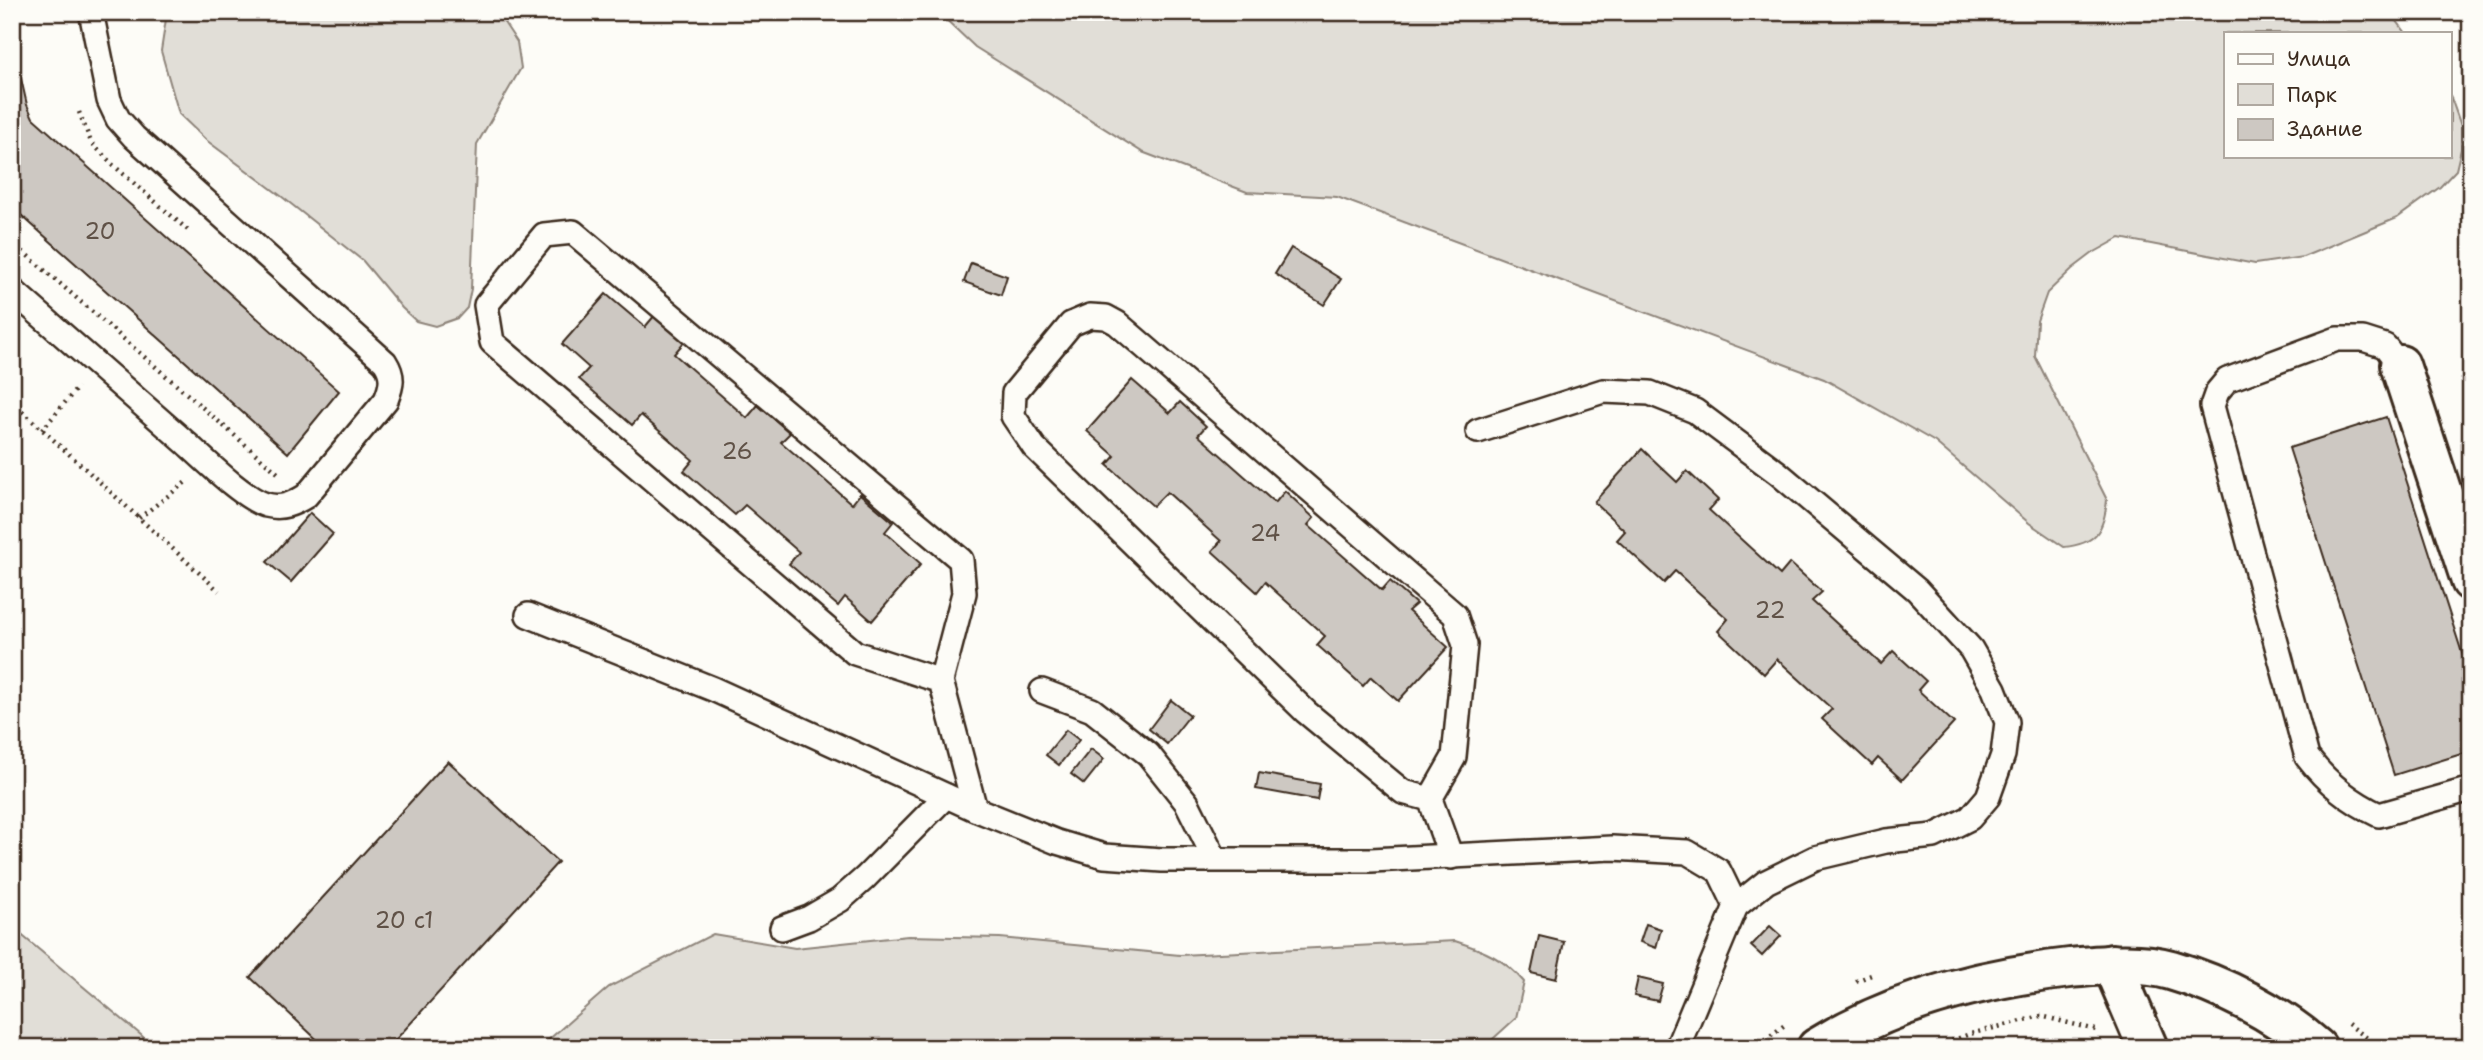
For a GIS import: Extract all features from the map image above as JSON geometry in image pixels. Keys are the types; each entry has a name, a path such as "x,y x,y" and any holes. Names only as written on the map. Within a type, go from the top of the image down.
{"street":[{"path":"2400,365 2471,581"},
{"path":"1817,1048 1861,1022 1952,990 2019,974 2112,964 2170,970 2252,1002 2316,1048"},
{"path":"2112,964 2148,1048"}],"lane":[{"path":"12,290 210,464 251,498 266,505 283,507 306,496 386,400 392,386 391,372 386,362 144,146 118,119 109,100 91,12"},
{"path":"941,681 855,653 492,342 486,305 544,235 573,232 961,560 964,593 941,681 975,809"},
{"path":"1430,799 1404,792 1306,712 1034,447 1013,416 1014,393 1071,324 1090,316 1106,317 1117,323 1455,615 1465,645 1454,757 1430,799 1451,857"},
{"path":"2400,365 2385,346 2363,339 2337,339 2227,380 2217,392 2212,406 2306,757 2325,779 2355,804 2379,815 2471,789"},
{"path":"1478,431 1603,391 1650,393 1695,411 1778,473 1917,590 1971,649 1994,689 2007,722 2003,755 1988,796 1970,818 1934,836 1886,841 1815,858 1766,882 1736,906 1677,1048"},
{"path":"528,615 713,689 975,809 1057,842 1104,856 1161,860 1371,859 1612,848 1687,852 1719,871 1736,906"},
{"path":"1042,691 1092,710 1148,754 1187,803 1214,859"},
{"path":"782,928 809,918 840,900 946,796"}],"path":[{"path":"77,103 91,142 112,164 195,236"},
{"path":"12,242 279,474 288,476"},
{"path":"12,402 219,590"},
{"path":"42,430 61,407"},
{"path":"139,517 210,464"},
{"path":"1932,1048 1970,1034 2041,1016 2100,1031 2106,1040"}],"green space":[{"path":"165,12 497,12 517,42 521,68 477,144 471,289 467,308 458,318 435,326 416,321 363,261 206,140 179,114 161,51"},
{"path":"938,12 2390,12 2405,32 2224,32 2224,158 2452,158 2452,101 2461,126 2461,149 2456,170 2440,187 2397,218 2303,257 2255,264 2120,238 2093,253 2047,293 2037,321 2035,356 2107,500 2103,520 2096,534 2083,543 2064,547 2029,523 1935,442 1824,379 1337,197 1247,192 1142,152 975,47"},
{"path":"12,927 141,1035 154,1048 12,1048"},
{"path":"713,934 795,948 908,936 1000,938 1180,955 1455,941 1493,956 1524,982 1516,1018 1483,1048 539,1048 609,987"}],"building":[{"path":"12,39 27,105 33,118 339,391 288,453 12,207"},
{"path":"1291,248 1341,279 1324,305 1275,274"},
{"path":"971,263 1007,276 1001,295 964,282"},
{"path":"606,294 645,327 655,315 685,341 674,354 747,418 758,405 790,433 781,442 852,504 860,494 893,522 885,532 921,564 872,621 845,597 838,606 789,564 799,552 745,505 735,515 684,471 693,460 641,415 632,425 579,379 589,368 562,344"},
{"path":"1132,380 1170,413 1180,402 1206,426 1198,435 1275,503 1285,491 1314,518 1308,525 1382,590 1390,581 1416,604 1408,611 1448,647 1398,701 1371,677 1363,686 1317,645 1325,636 1265,582 1257,592 1212,551 1221,541 1167,492 1153,506 1107,465 1115,456 1087,431"},
{"path":"2386,417 2471,681 2471,751 2394,775 2289,448"},
{"path":"1642,449 1677,482 1687,471 1718,500 1709,510 1780,575 1790,563 1822,592 1812,601 1881,664 1893,651 1926,681 1918,690 1954,723 1902,780 1878,758 1872,765 1822,719 1832,709 1777,659 1764,674 1718,631 1728,619 1675,571 1664,583 1617,540 1625,531 1594,502"},
{"path":"310,513 333,534 291,582 267,562"},
{"path":"1171,700 1190,715 1167,744 1149,729"},
{"path":"1066,730 1079,740 1059,765 1046,755"},
{"path":"1091,749 1104,759 1084,784 1071,774"},
{"path":"448,761 558,862 388,1048 326,1048 250,977"},
{"path":"1259,773 1320,784 1317,800 1256,789"},
{"path":"1646,924 1661,929 1656,948 1640,942"},
{"path":"1770,926 1781,936 1762,956 1751,946"},
{"path":"1539,936 1564,942 1556,979 1531,973"},
{"path":"1638,978 1663,984 1658,1001 1634,996"}]}
